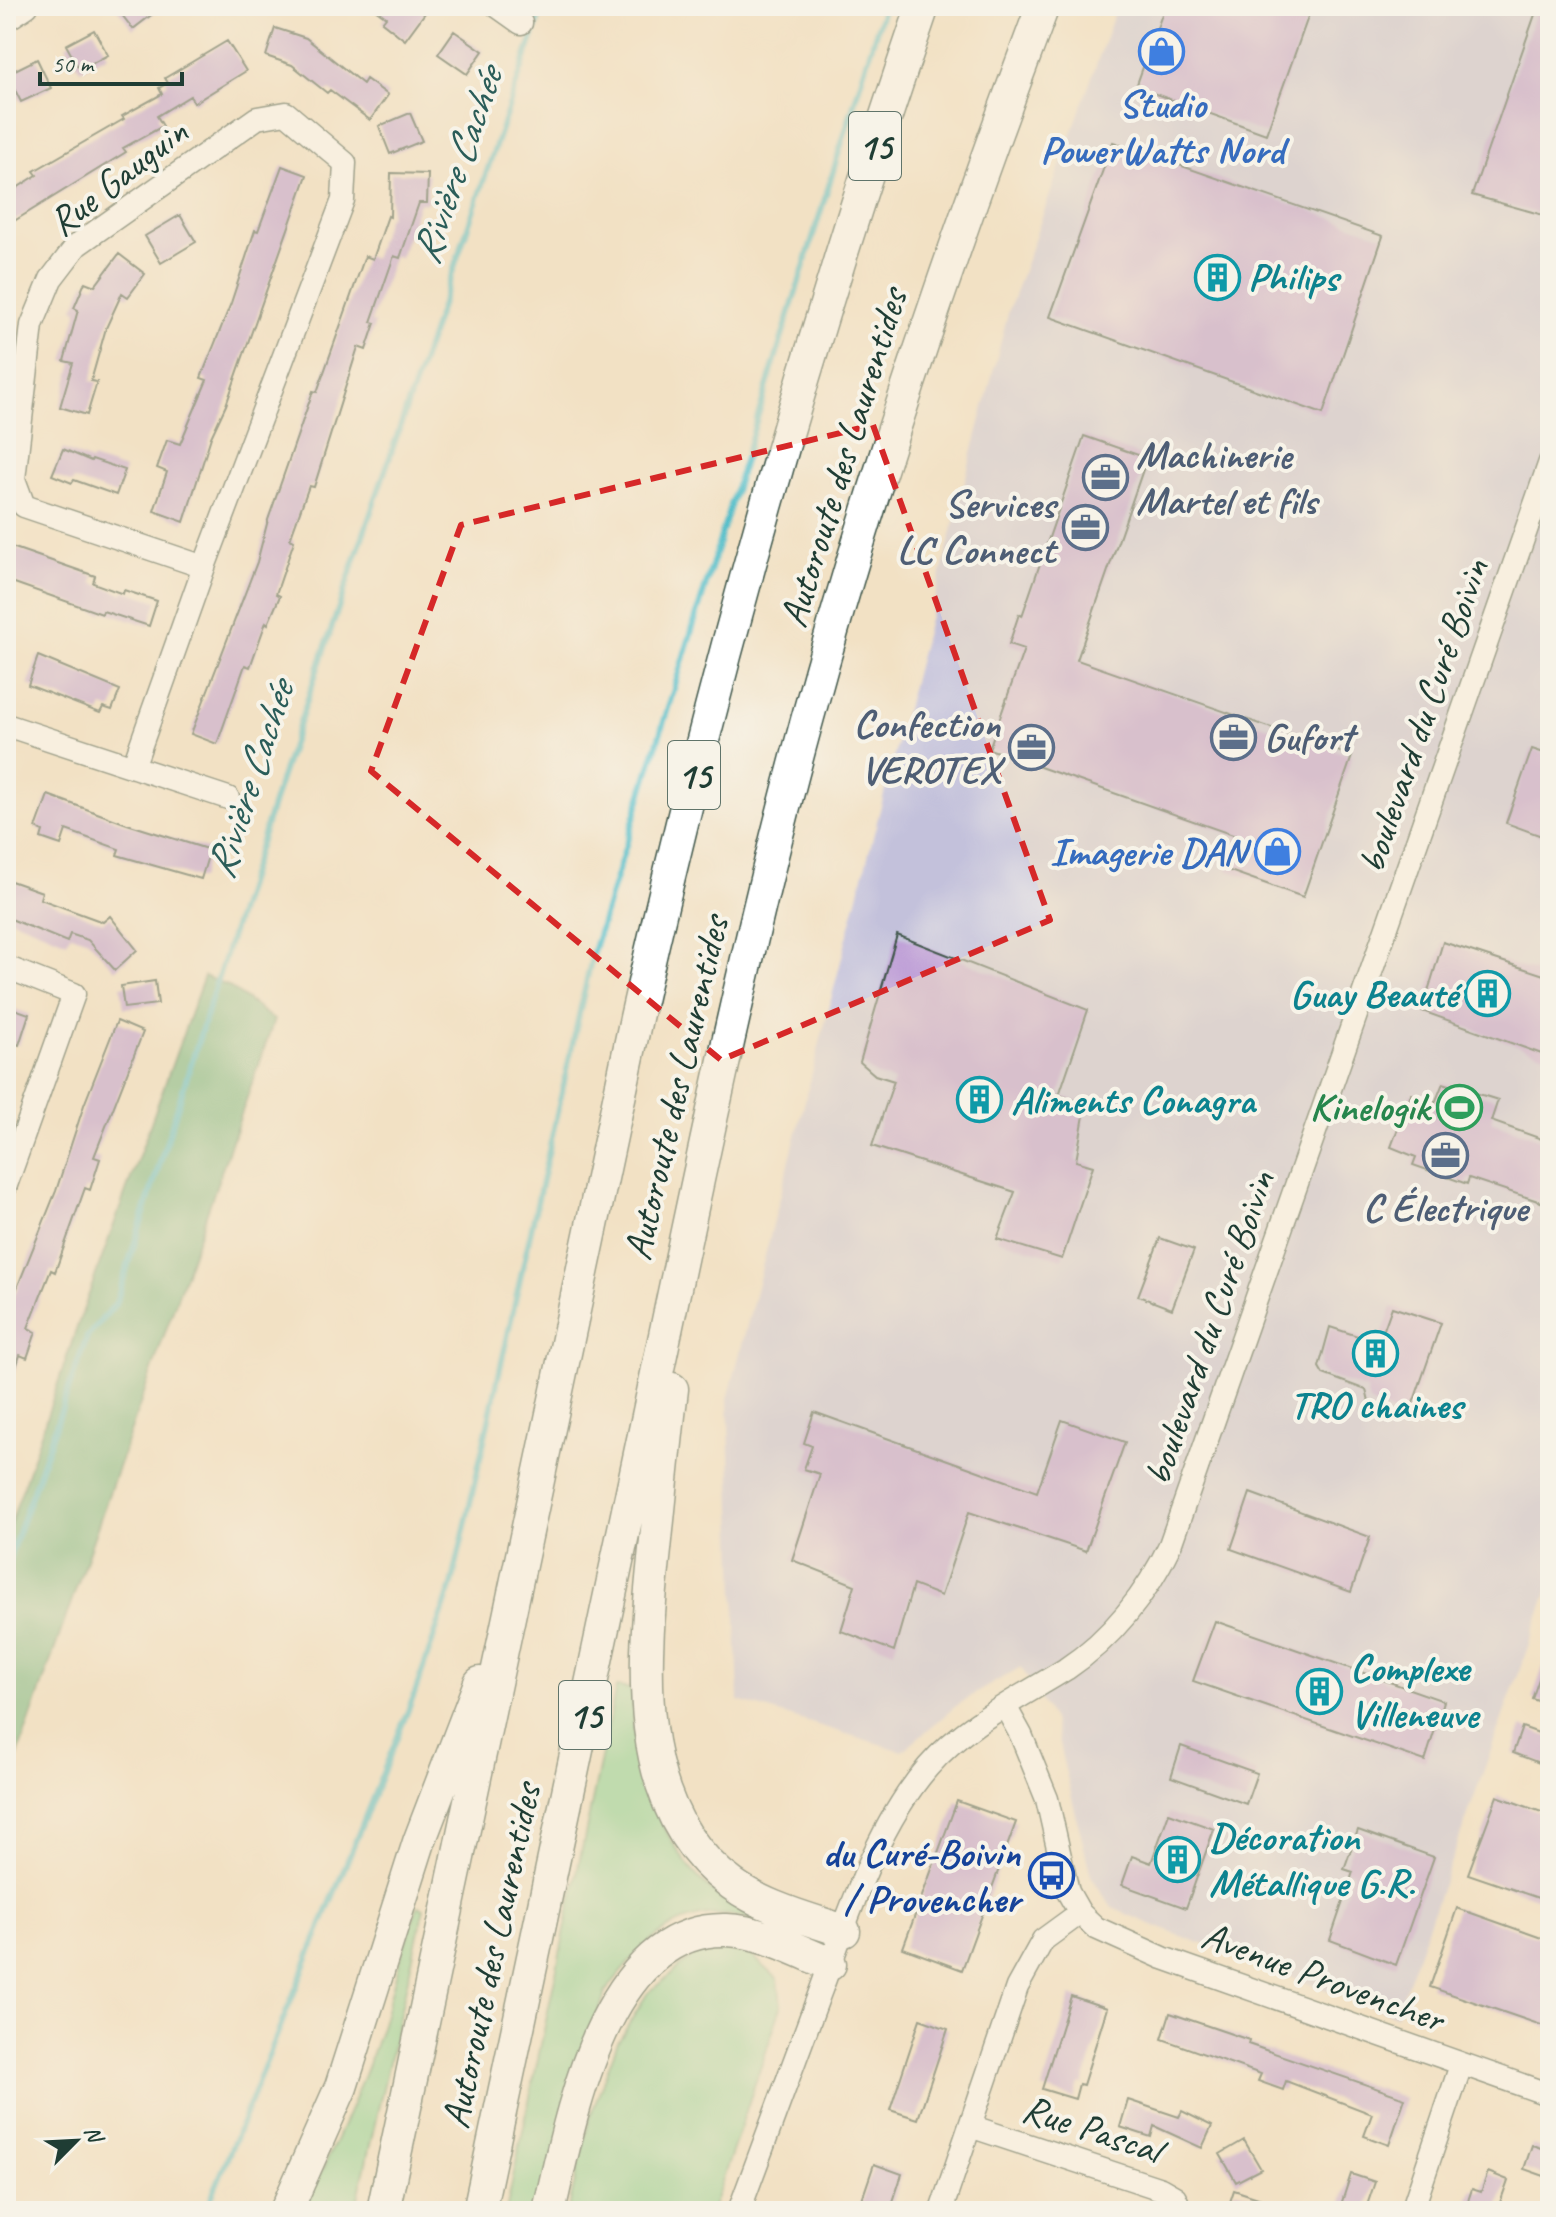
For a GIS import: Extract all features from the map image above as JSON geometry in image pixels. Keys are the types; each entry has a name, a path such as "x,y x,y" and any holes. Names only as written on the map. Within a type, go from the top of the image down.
{"highway":[{"name":"Autoroute des Laurentides","path":"383,2211 643,989 714,693 799,387 923,6"},
{"name":"Autoroute des Laurentides","path":"479,2211 689,1219 768,873 806,723 852,562 925,330 1043,6"},
{"path":"689,1219 648,1623 647,1687 655,1757 681,1824 703,1858 718,1872 739,1889 766,1904 844,1931"},
{"path":"286,2211 332,2112 362,2027 419,1842 514,1594"},
{"path":"549,2211 575,2107 597,2042 622,1995 656,1955 684,1937 712,1930 729,1930 768,1940 830,1964"}],"street":[{"path":"6,20 27,6"},
{"path":"497,6 521,23"},
{"name":"Rue Gauguin","path":"133,767 204,567 343,200 345,163 286,113 257,118 77,245 51,279 32,325 14,479 24,506 204,567"},
{"name":"boulevard du Curé Boivin","path":"739,2211 830,1964 883,1837 920,1776 955,1740 1068,1667 1106,1635 1147,1587 1170,1545 1550,462"},
{"path":"6,725 228,798"},
{"path":"6,967 74,994 6,1185"},
{"path":"941,2211 998,2039 1026,1969 1043,1940 1080,1913 1068,1892 1047,1799 1021,1735 1005,1706"},
{"name":"Avenue Provencher","path":"1080,1913 1096,1928 1149,1953 1550,2095"},
{"path":"1412,2211 1461,2065"},
{"name":"Rue Pascal","path":"970,2126 1161,2189 1175,2197 1181,2211"}],"highlighted area":[{"path":"873,425 1050,920 721,1060 371,771 461,525"}],"shaded area":[{"path":"1117,6 1550,6 1550,1585 1396,2016 1112,1908 1091,1876 1053,1720 1021,1667 961,1702 902,1751 739,1701 728,1399 1009,310"}],"green space":[{"path":"204,976 228,986 274,1020 6,1789 6,1537 77,1327"},
{"path":"616,1687 632,1689 634,1732 642,1770 661,1821 675,1846 709,1888 730,1903 753,1913 749,1919 725,1915 683,1921 665,1930 633,1958 605,1993 535,2211 506,2211"},
{"path":"418,1906 424,1908 355,2211 302,2211 363,2076"},
{"path":"728,1950 750,1954 778,1979 781,2007 712,2211 568,2211 590,2117 617,2044 647,1994 696,1953"}],"building":[{"path":"115,6 163,6 133,29"},
{"path":"371,6 430,6 405,40 382,22 386,17"},
{"path":"1165,6 1312,6 1266,134 1136,87"},
{"path":"1538,6 1550,6 1550,217 1472,195"},
{"path":"275,28 306,38 363,84 366,79 388,95 370,120 330,90 327,93 292,65 266,56"},
{"path":"94,30 108,55 80,70 66,45"},
{"path":"454,31 483,51 467,74 438,54"},
{"path":"227,41 246,71 194,103 190,96 157,116 163,126 123,148 126,152 6,226 6,195 37,175 34,171 162,94 159,88 168,83 165,78"},
{"path":"37,59 51,88 21,102 7,74"},
{"path":"410,113 422,141 390,154 379,126"},
{"name":"Philips","path":"1113,142 1383,236 1323,414 1050,317"},
{"path":"282,166 307,175 226,405 211,437 184,522 154,511 167,472 157,468 167,440 180,444 207,380 201,378"},
{"path":"391,173 428,174 427,203 419,203 400,258 394,256 371,322 375,323 366,350 358,347 314,487 309,486 290,539 294,541 276,594 280,596 268,624 266,622 250,667 245,665 217,744 191,734 257,562 268,520 313,391 317,392 365,256 373,259 390,217"},
{"path":"180,215 196,242 161,263 145,236"},
{"path":"119,254 145,274 128,297 122,293 106,328 91,381 97,382 87,415 60,407 73,363 64,361 78,310 74,308 85,282 95,286"},
{"path":"1084,436 1147,458 1077,660 1352,756 1303,897 1227,870 1239,837 989,749 1024,649 1009,644 1019,614 1022,616"},
{"path":"63,449 125,470 116,495 52,475"},
{"path":"6,545 95,576 93,583 123,594 124,590 157,601 149,626 103,611 102,614 6,580"},
{"path":"38,656 120,690 112,710 103,707 100,713 28,685"},
{"path":"1532,749 1550,755 1550,839 1506,823"},
{"path":"48,795 210,850 201,879 117,855 119,849 66,830 61,845 41,838 43,831 36,828"},
{"path":"11,881 42,892 40,899 103,922 110,916 137,950 115,970 88,940 70,934 67,942 6,917 6,894"},
{"name":"Aliments Conagra","path":"897,935 1088,1010 1059,1095 1086,1104 1076,1161 1093,1166 1062,1259 997,1239 1015,1192 872,1146 894,1081 875,1075 860,1062"},
{"name":"Guay Beauté","path":"1443,942 1550,977 1550,1057 1422,1011"},
{"path":"155,981 158,1004 124,1008 121,986"},
{"path":"6,1006 29,1014 19,1045 6,1041"},
{"path":"117,1021 143,1032 94,1157 100,1159 90,1190 85,1188 55,1272 51,1270 28,1328 36,1332 27,1358 20,1355 9,1389 6,1388 6,1321 11,1303 56,1191 84,1105"},
{"path":"1443,1083 1498,1100 1491,1121 1550,1142 1550,1205 1469,1178 1467,1184 1413,1165 1416,1157 1391,1147 1411,1094 1435,1103"},
{"path":"1160,1238 1194,1250 1172,1309 1138,1296"},
{"name":"TRO chaines","path":"1392,1307 1441,1323 1408,1418 1375,1406 1369,1402 1366,1390 1323,1374 1319,1367 1330,1327 1379,1343"},
{"path":"814,1412 1037,1492 1062,1420 1125,1442 1086,1551 969,1512 941,1596 913,1585 894,1651 841,1631 855,1585 792,1560 820,1474 804,1469 812,1446 804,1443"},
{"name":"Complexe Villeneuve","path":"1250,1493 1370,1537 1351,1592 1231,1549"},
{"name":"Complexe Villeneuve","path":"1215,1621 1444,1701 1425,1761 1193,1681"},
{"path":"1550,1653 1550,1705 1532,1699"},
{"path":"1522,1727 1550,1737 1550,1767 1513,1753"},
{"path":"1181,1746 1257,1773 1246,1804 1171,1777"},
{"path":"1497,1796 1550,1815 1550,1902 1468,1874"},
{"path":"957,1801 1016,1822 962,1970 903,1948"},
{"name":"Décoration Métallique G.R.","path":"1169,1813 1214,1829 1186,1908 1122,1885 1132,1856 1151,1863"},
{"path":"1358,1830 1434,1857 1396,1965 1330,1940 1353,1872 1344,1869"},
{"path":"1457,1908 1550,1941 1550,2028 1430,1987"},
{"path":"1071,1996 1107,2008 1083,2085 1079,2084 1075,2099 1042,2089"},
{"path":"1170,2013 1249,2040 1248,2044 1405,2098 1389,2145 1364,2136 1372,2114 1286,2081 1283,2090 1258,2081 1261,2074 1162,2039"},
{"path":"920,2019 948,2029 918,2119 890,2110"},
{"path":"1128,2100 1179,2117 1182,2111 1212,2126 1202,2148 1154,2126 1151,2137 1120,2127"},
{"path":"1244,2140 1261,2169 1236,2182 1220,2154"},
{"path":"1532,2145 1550,2151 1550,2178 1524,2169"},
{"path":"874,2164 902,2174 890,2211 858,2211"},
{"path":"1488,2172 1508,2180 1497,2211 1486,2211 1467,2204 1472,2189 1481,2192"},
{"path":"1351,2174 1375,2182 1365,2211 1339,2211"},
{"path":"1234,2190 1261,2199 1257,2211 1227,2211"}],"waterway":[{"name":"Rivière Cachée","path":"6,1567 87,1337 116,1303 280,780 543,6"},
{"path":"206,2211 413,1698 452,1585 593,952 884,6"}],"place":[{"name":"Studio PowerWatts Nord","path":"1162,52"},
{"name":"Philips","path":"1217,277"},
{"name":"Machinerie Martel et fils","path":"1105,478"},
{"name":"Services LC Connect","path":"1086,527"},
{"name":"Gufort","path":"1233,737"},
{"name":"Confection VEROTEX","path":"1031,747"},
{"name":"Imagerie DAN","path":"1277,852"},
{"name":"Guay Beauté","path":"1488,994"},
{"name":"Aliments Conagra","path":"980,1100"},
{"name":"Kinelogik","path":"1460,1107"},
{"name":"C Électrique","path":"1445,1156"},
{"name":"TRO chaines","path":"1376,1353"},
{"name":"Complexe Villeneuve","path":"1319,1691"},
{"name":"Décoration Métallique G.R.","path":"1178,1860"},
{"name":"du Curé-Boivin / Provencher","path":"1051,1876"}]}
